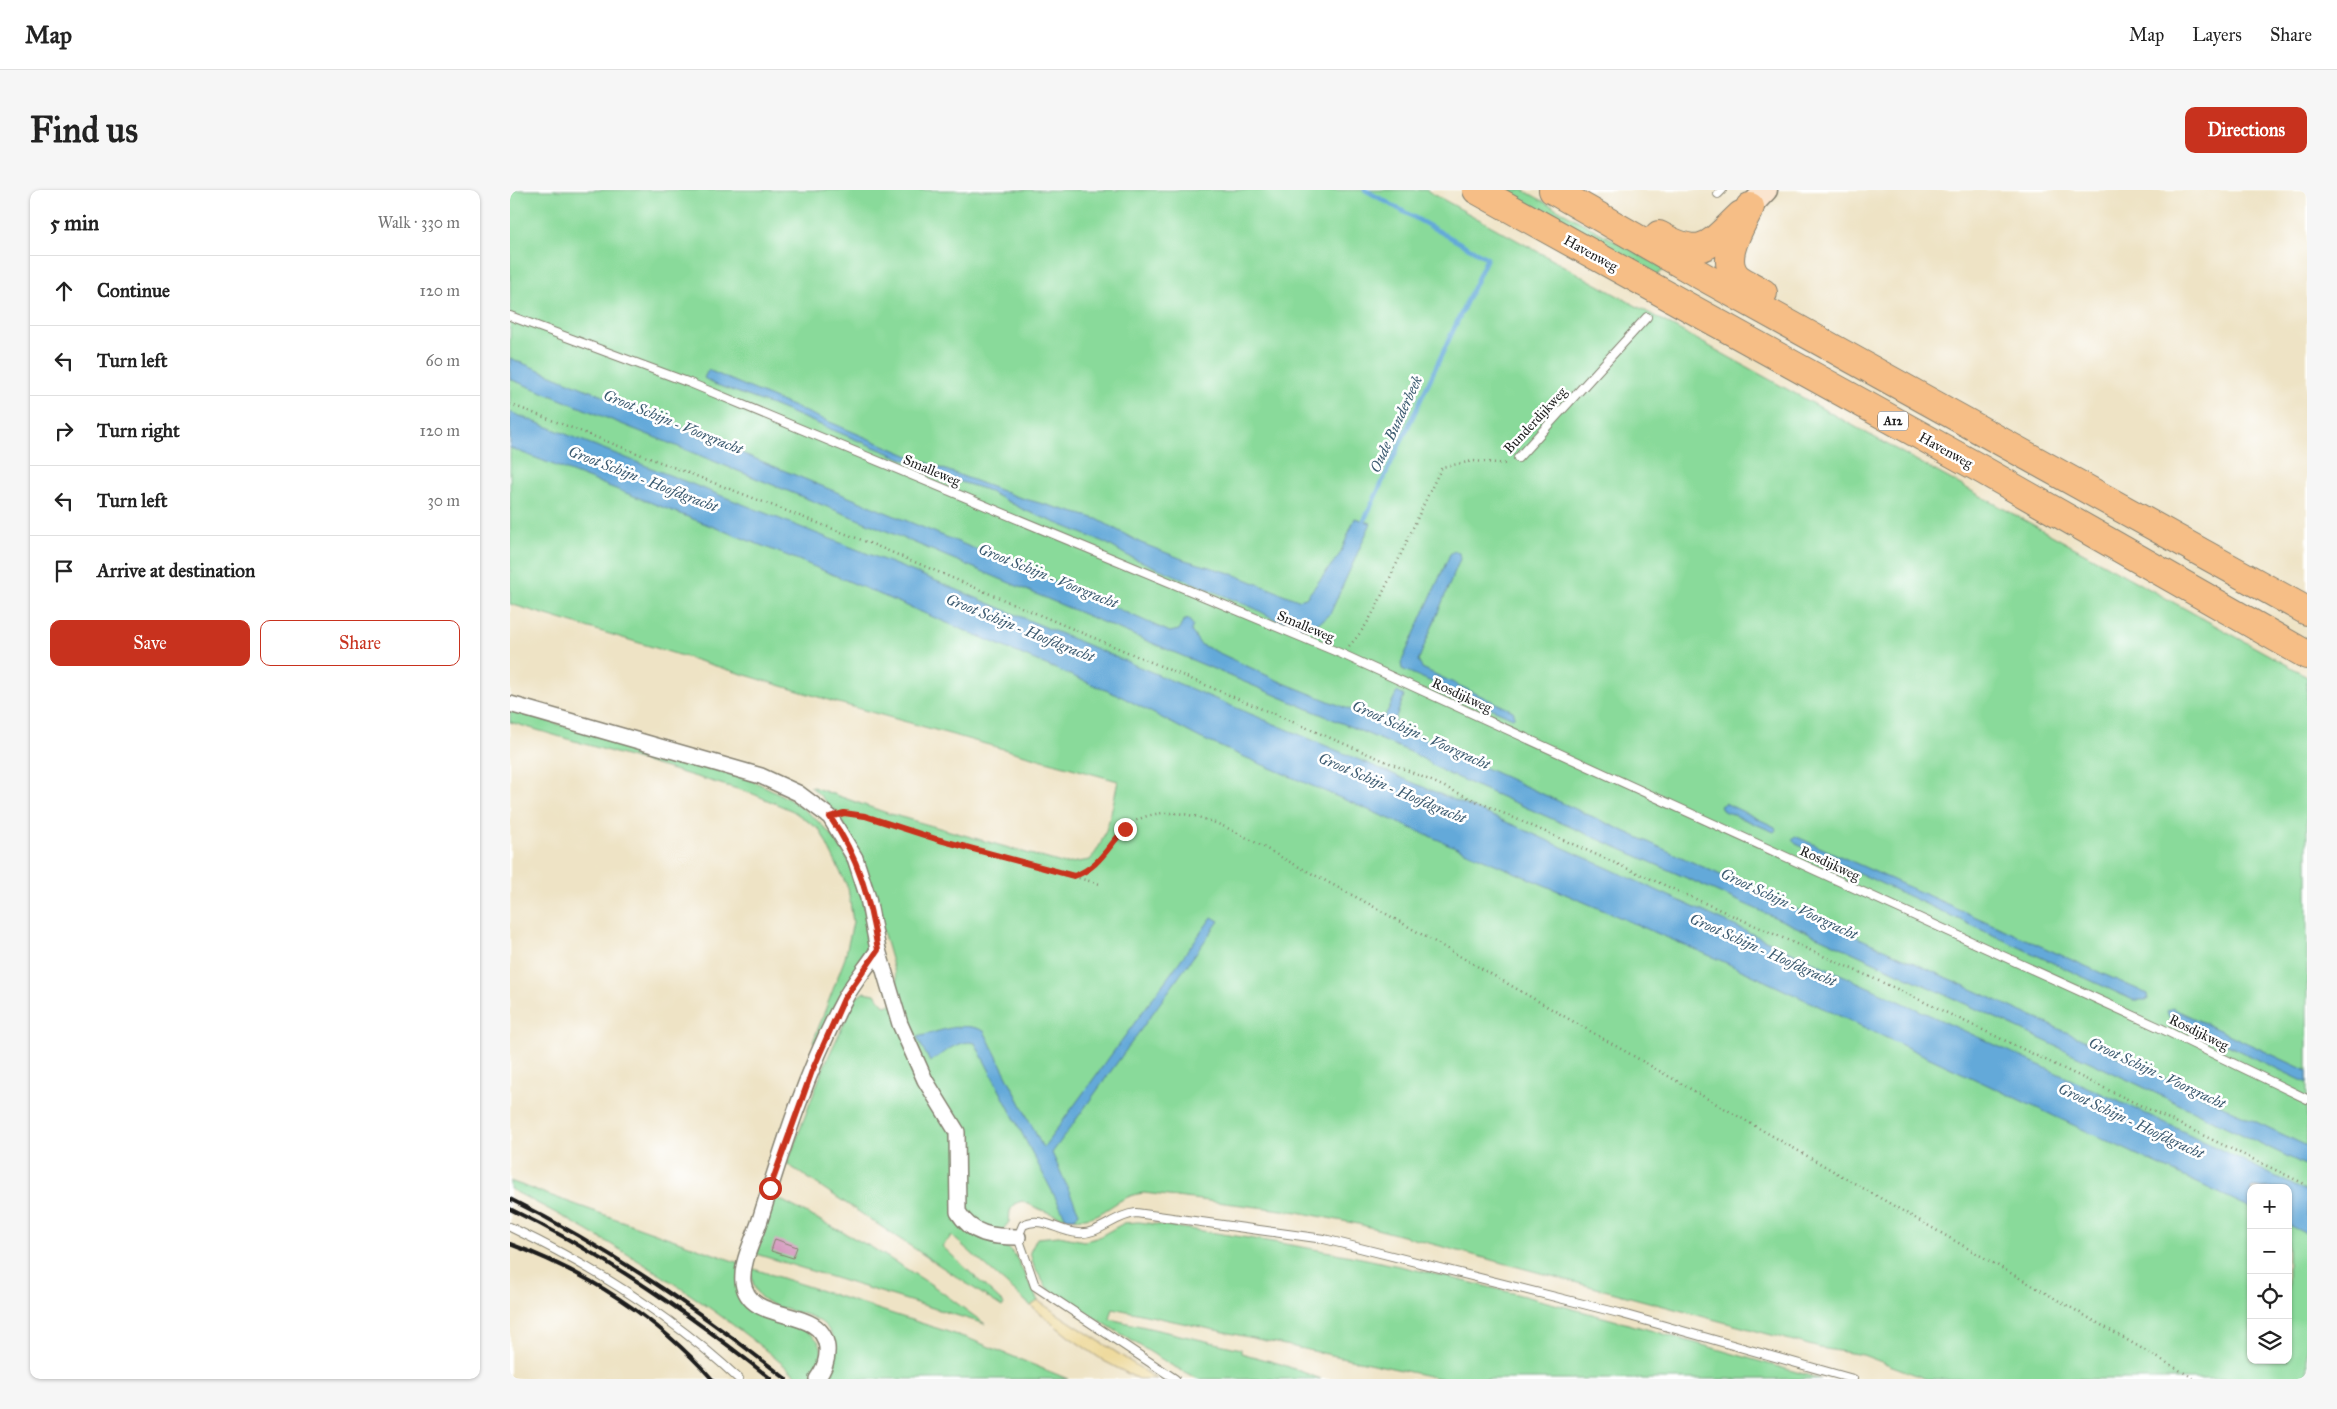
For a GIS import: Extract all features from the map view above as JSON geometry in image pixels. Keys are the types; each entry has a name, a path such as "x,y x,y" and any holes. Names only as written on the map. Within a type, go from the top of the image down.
{"highway":[{"name":"Havenweg","path":"1477,190 1981,469 2307,655"},
{"name":"A12","path":"1552,190 2096,496 2307,612"},
{"path":"1579,190 1681,247 1697,249 1710,244 1758,199"},
{"path":"1758,199 1730,251 1731,265 1738,278 1982,417 2096,496"}],"street":[{"path":"510,704 761,776 798,794 830,817 855,858 869,905 878,950 900,1024 912,1054 957,1132 958,1212 963,1221 980,1233 996,1237 1018,1237"},
{"path":"817,1379 825,1367 828,1356 822,1333 814,1325 764,1309 756,1304 746,1290 743,1273 767,1198 812,1071 844,999 878,950"}],"lane":[{"name":"Smalleweg","path":"510,316 690,384 1342,654"},
{"name":"Bunderdijkweg","path":"1518,458 1647,317"},
{"name":"Rosdijkweg","path":"1342,654 2156,1026 2307,1099"},
{"path":"1175,1379 1034,1286 1018,1237 1023,1225 1030,1221 1040,1221 1077,1234 1087,1233 1116,1218 1136,1213 1288,1232 1324,1239 1565,1299 1853,1379"},
{"path":"510,1227 622,1287 709,1351 739,1379"}],"path":[{"path":"510,404 872,544 1418,775 1897,989 2307,1185"},
{"name":"Bunderdijkweg","path":"1342,654 1366,628 1442,467 1473,461 1511,464 1518,458"},
{"path":"830,817 844,813 865,816 936,839 1100,884"},
{"path":"1074,876 1088,870 1102,858 1118,836 1134,822 1150,816 1186,815 1202,819 1236,833 1369,904 2195,1379"}],"green space":[{"path":"510,190 1426,190 2307,676 2307,1379 1927,1379 1863,1355 1820,1348 1358,1224 1298,1212 1144,1193 1125,1198 1099,1214 1080,1219 1050,1213 1022,1201 1014,1204 1010,1211 1009,1222 994,1241 1008,1248 1015,1255 1038,1301 1031,1306 952,1236 942,1246 1004,1304 1002,1307 787,1164 824,1066 856,998 864,992 875,994 885,1006 902,1001 874,895 860,856 841,820 810,786 887,813 1065,864 1090,860 1096,851 1105,832 1118,781 835,702 510,604"},
{"path":"1501,190 1523,190 1665,269 1656,276"},
{"path":"510,710 750,780 801,807 829,832 850,864 858,882 872,942 835,1006 820,1043 813,1042 845,958 853,922 848,888 820,830 793,811 751,793 510,722"},
{"path":"510,1181 739,1263 758,1313 798,1327 810,1334 818,1342 822,1352 819,1364 808,1379 800,1379 767,1351 697,1299 625,1252 510,1189"},
{"path":"775,1197 871,1247 932,1285 985,1324 756,1254"},
{"path":"1139,1222 1302,1247 1452,1278 1611,1319 1821,1379 1443,1379 1113,1308 1110,1319 1241,1349 1241,1353 1281,1364 1321,1379 1198,1379 1171,1365 1047,1288 1034,1267 1030,1252 1037,1238 1059,1236 1084,1241 1097,1238 1124,1223"},
{"path":"751,1268 970,1339 1068,1379 825,1379 832,1368 835,1356 835,1347 831,1334 816,1319 773,1305 763,1299 755,1289"}],"sand":[{"path":"1038,1301 1157,1379 1138,1379 1104,1361 1069,1337 1031,1306"}],"water":[{"path":"510,358 1080,592 1170,632 1179,630 1183,621 1188,619 1193,625 1191,631 1200,644 1281,682 1371,718 1383,720 1397,692 1404,696 1394,722 1459,756 2077,1037 2307,1146 2307,1166 1986,1013 1444,772 1415,754 877,527 510,379"},
{"path":"708,370 914,458 1018,497 1097,519 1141,543 1185,560 1230,573 1298,600 1306,598 1340,554 1355,518 1371,523 1330,614 1312,625 1290,628 1256,609 1126,555 1106,543 1024,510 984,489 954,480 772,405 714,384 704,378"},
{"name":"Groot Schijn - Hoofdgracht","path":"510,412 929,578 1518,827 2166,1123 2291,1184 2247,1184 2247,1206 1722,961 1200,738 1122,697 796,559 510,448"},
{"path":"1454,551 1459,553 1460,559 1418,661 1422,668 1513,711 1515,716 1513,718 1402,669 1401,663 1450,554"},
{"path":"1725,803 1775,827 1776,830 1774,832 1722,810 1720,806"},
{"path":"1795,836 2139,990 2147,994 2148,1000 2133,1000 1796,844 1792,840"},
{"path":"1212,917 1219,921 1052,1153 1079,1213 1075,1218 1066,1218 975,1043 969,1042 957,1045 930,1062 917,1037 959,1027 976,1028 984,1031 1043,1148"},
{"path":"2172,1008 2307,1071 2307,1083 2169,1017 2167,1011"},
{"path":"2292,1185 2307,1192 2307,1234 2292,1227"}],"building":[{"path":"775,1239 797,1247 793,1258 771,1251"}],"waterway":[{"name":"Oude Bunderbeek","path":"1362,525 1487,258 1365,190"}],"railway":[{"path":"510,1199 618,1259 687,1305 786,1379"},
{"path":"510,1209 613,1265 709,1331 771,1379"},
{"path":"510,1244 566,1268 620,1299 668,1336 712,1379"}],"route":[{"path":"770,1188 812,1071 844,999 878,950 868,898 855,858 847,841 830,817 844,813 879,819 936,839 1074,876 1088,870 1102,858 1125,829"}],"water label":[{"name":"Groot Schijn - Voorgracht","path":"673,422"},
{"name":"Groot Schijn - Voorgracht","path":"1048,576"},
{"name":"Groot Schijn - Voorgracht","path":"1421,735"},
{"name":"Groot Schijn - Voorgracht","path":"1789,904"},
{"name":"Groot Schijn - Voorgracht","path":"2157,1073"}]}
